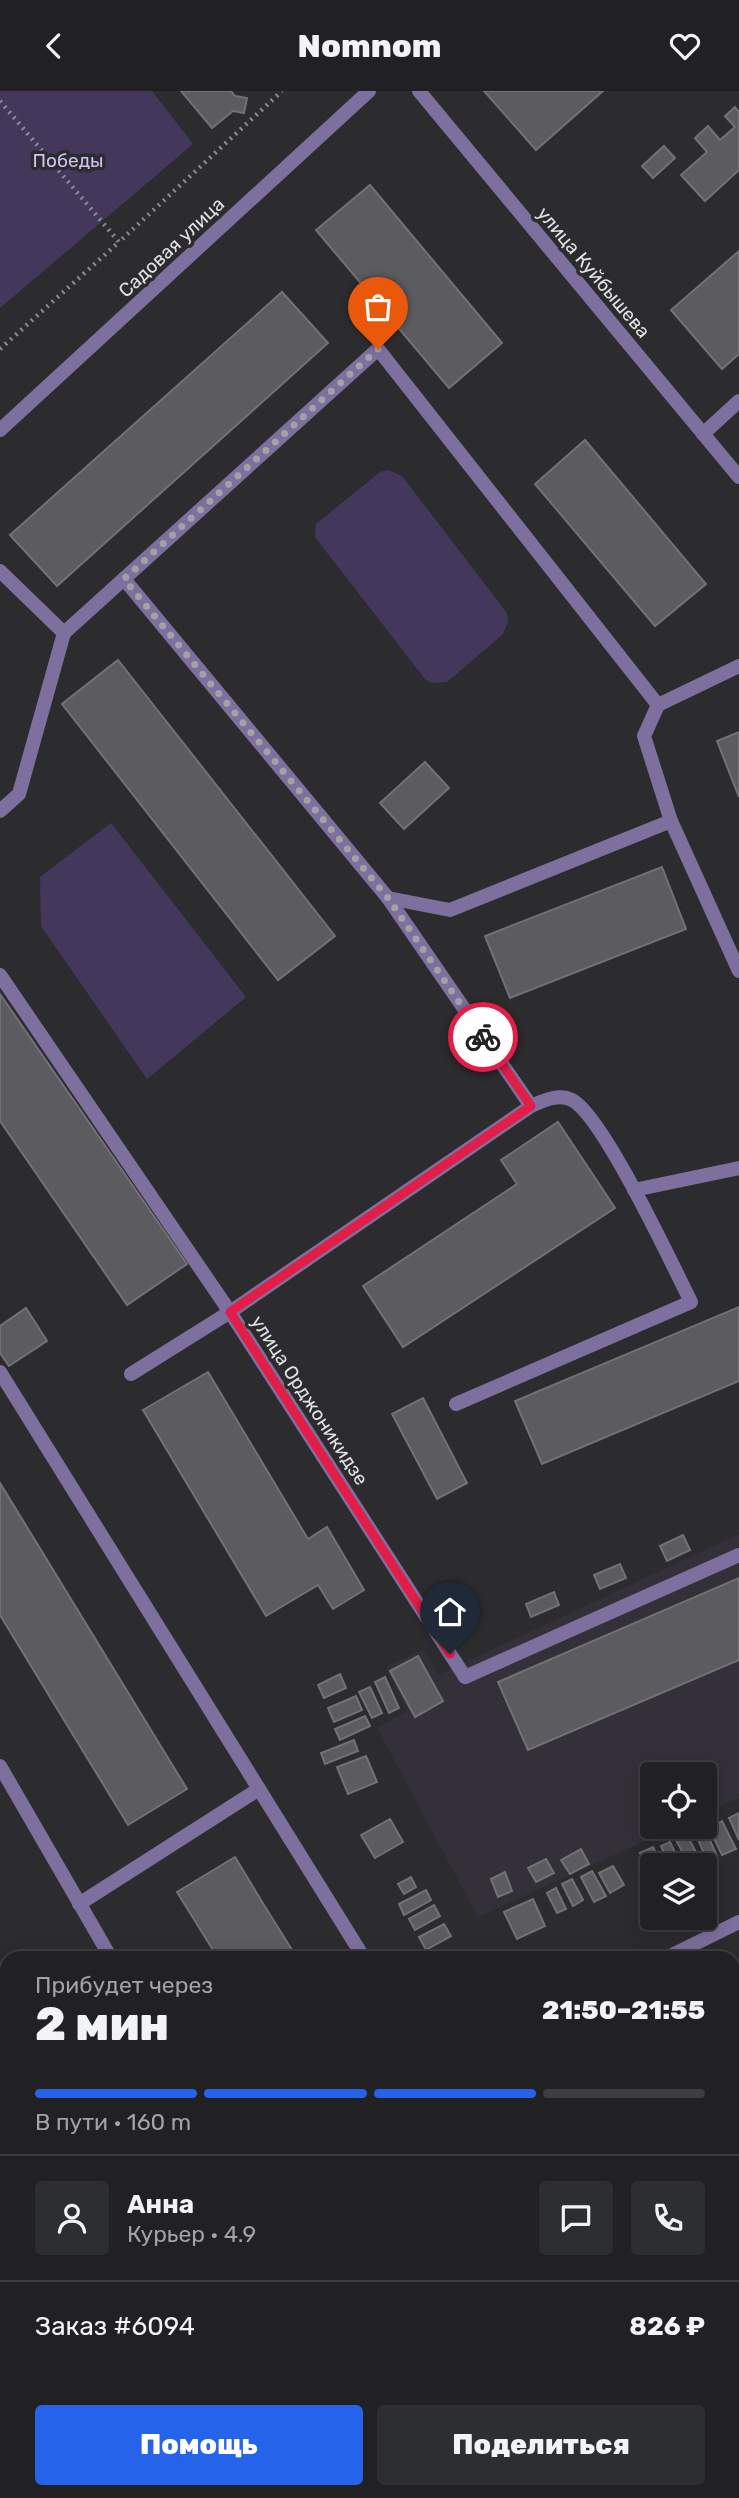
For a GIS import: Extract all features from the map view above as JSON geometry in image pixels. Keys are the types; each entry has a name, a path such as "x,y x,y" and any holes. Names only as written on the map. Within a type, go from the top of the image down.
{"street":[{"name":"Садовая улица","path":"0,431 369,91"},
{"name":"улица Куйбышева","path":"419,91 739,477"},
{"path":"0,811 19,794 64,633 378,349 658,705"},
{"path":"703,434 739,401"},
{"path":"0,571 64,633"},
{"path":"124,579 388,898 531,1106"},
{"path":"739,666 658,705 644,736 671,821 739,971"},
{"path":"388,898 450,910 671,821"},
{"name":"улица Орджоникидзе","path":"0,975 230,1312 465,1677 739,1555"},
{"path":"131,1374 230,1312 531,1106 560,1097 572,1100 588,1115 634,1191 691,1302 456,1404"},
{"path":"634,1191 739,1168"},
{"path":"2,1380 359,1951"},
{"path":"0,1766 107,1951"},
{"path":"79,1904 259,1789"},
{"path":"680,1951 739,1922"}],"path":[{"path":"0,349 282,91"},
{"path":"0,101 119,242"}],"shaded area":[{"path":"739,1534 739,1798 717,1808 717,1762 640,1762 640,1839 650,1839 478,1917 377,1728 407,1711 386,1667 423,1649 438,1675"}],"green space":[{"name":"Победы","path":"0,91 152,91 193,144 0,308"},
{"path":"388,470 402,476 507,613 508,622 503,634 447,682 432,683 425,679 315,537 316,524 380,472"},
{"path":"111,823 246,997 147,1079 41,926 40,877"}],"building":[{"path":"181,91 231,91 235,96 247,98 244,113 233,111 212,128"},
{"path":"484,91 603,91 536,150"},
{"path":"735,107 739,112 739,170 705,201 681,175 707,152 695,138 708,126 720,140 735,127 725,116"},
{"path":"664,146 675,158 653,178 642,166"},
{"path":"370,185 502,343 449,388 316,230"},
{"path":"739,251 739,354 722,369 671,310"},
{"path":"282,292 328,343 57,586 10,535"},
{"path":"585,440 706,584 655,626 535,484"},
{"path":"118,660 335,936 278,980 62,704"},
{"path":"739,732 739,797 717,741"},
{"path":"425,762 449,788 404,829 380,803"},
{"path":"662,867 686,929 510,998 485,936"},
{"path":"0,994 187,1264 127,1305 0,1121"},
{"path":"558,1122 615,1208 403,1347 363,1286 517,1184 501,1160"},
{"path":"739,1307 739,1381 542,1464 515,1401"},
{"path":"26,1308 47,1341 9,1366 0,1353 0,1326"},
{"path":"208,1372 308,1539 327,1527 364,1590 333,1609 318,1585 266,1616 143,1410"},
{"path":"423,1398 467,1483 437,1499 392,1414"},
{"path":"0,1483 187,1789 128,1825 0,1615"},
{"path":"683,1535 690,1550 667,1561 660,1546"},
{"path":"620,1564 626,1578 600,1589 594,1575"},
{"path":"739,1578 739,1660 528,1750 498,1682"},
{"path":"554,1592 559,1605 531,1617 526,1604"},
{"path":"418,1656 443,1701 415,1717 390,1671"},
{"path":"340,1674 346,1688 324,1698 318,1685"},
{"path":"385,1677 399,1708 389,1713 375,1682"},
{"path":"370,1687 382,1713 372,1718 359,1692"},
{"path":"356,1696 362,1710 334,1722 328,1708"},
{"path":"365,1716 370,1726 340,1740 335,1729"},
{"path":"354,1740 358,1751 325,1764 321,1753"},
{"path":"366,1756 377,1782 348,1794 337,1767"},
{"path":"739,1813 739,1840 729,1818"},
{"path":"390,1819 403,1842 375,1858 361,1835"},
{"path":"722,1821 736,1849 722,1855 714,1839 717,1839 717,1824"},
{"path":"676,1839 689,1839 696,1853 683,1853"},
{"path":"698,1839 709,1839 716,1853 704,1853"},
{"path":"670,1842 675,1853 664,1853 661,1846"},
{"path":"653,1847 656,1853 640,1853"},
{"path":"581,1849 589,1864 570,1874 561,1860"},
{"path":"235,1857 293,1951 214,1951 177,1892"},
{"path":"546,1859 554,1873 536,1882 528,1868"},
{"path":"613,1866 624,1885 610,1893 599,1873"},
{"path":"592,1871 606,1896 594,1902 581,1877"},
{"path":"505,1872 512,1891 498,1897 491,1879"},
{"path":"411,1877 416,1887 404,1894 398,1884"},
{"path":"572,1879 583,1900 573,1906 562,1884"},
{"path":"556,1888 566,1909 557,1913 547,1893"},
{"path":"426,1890 431,1900 404,1915 399,1904"},
{"path":"533,1899 545,1926 517,1939 504,1912"},
{"path":"434,1905 440,1916 415,1930 409,1919"},
{"path":"444,1924 451,1936 426,1950 419,1937"}],"way so far":[{"path":"378,349 124,579 388,898 483,1037"}],"route":[{"path":"450,1654 230,1312 531,1106 483,1037"}]}
